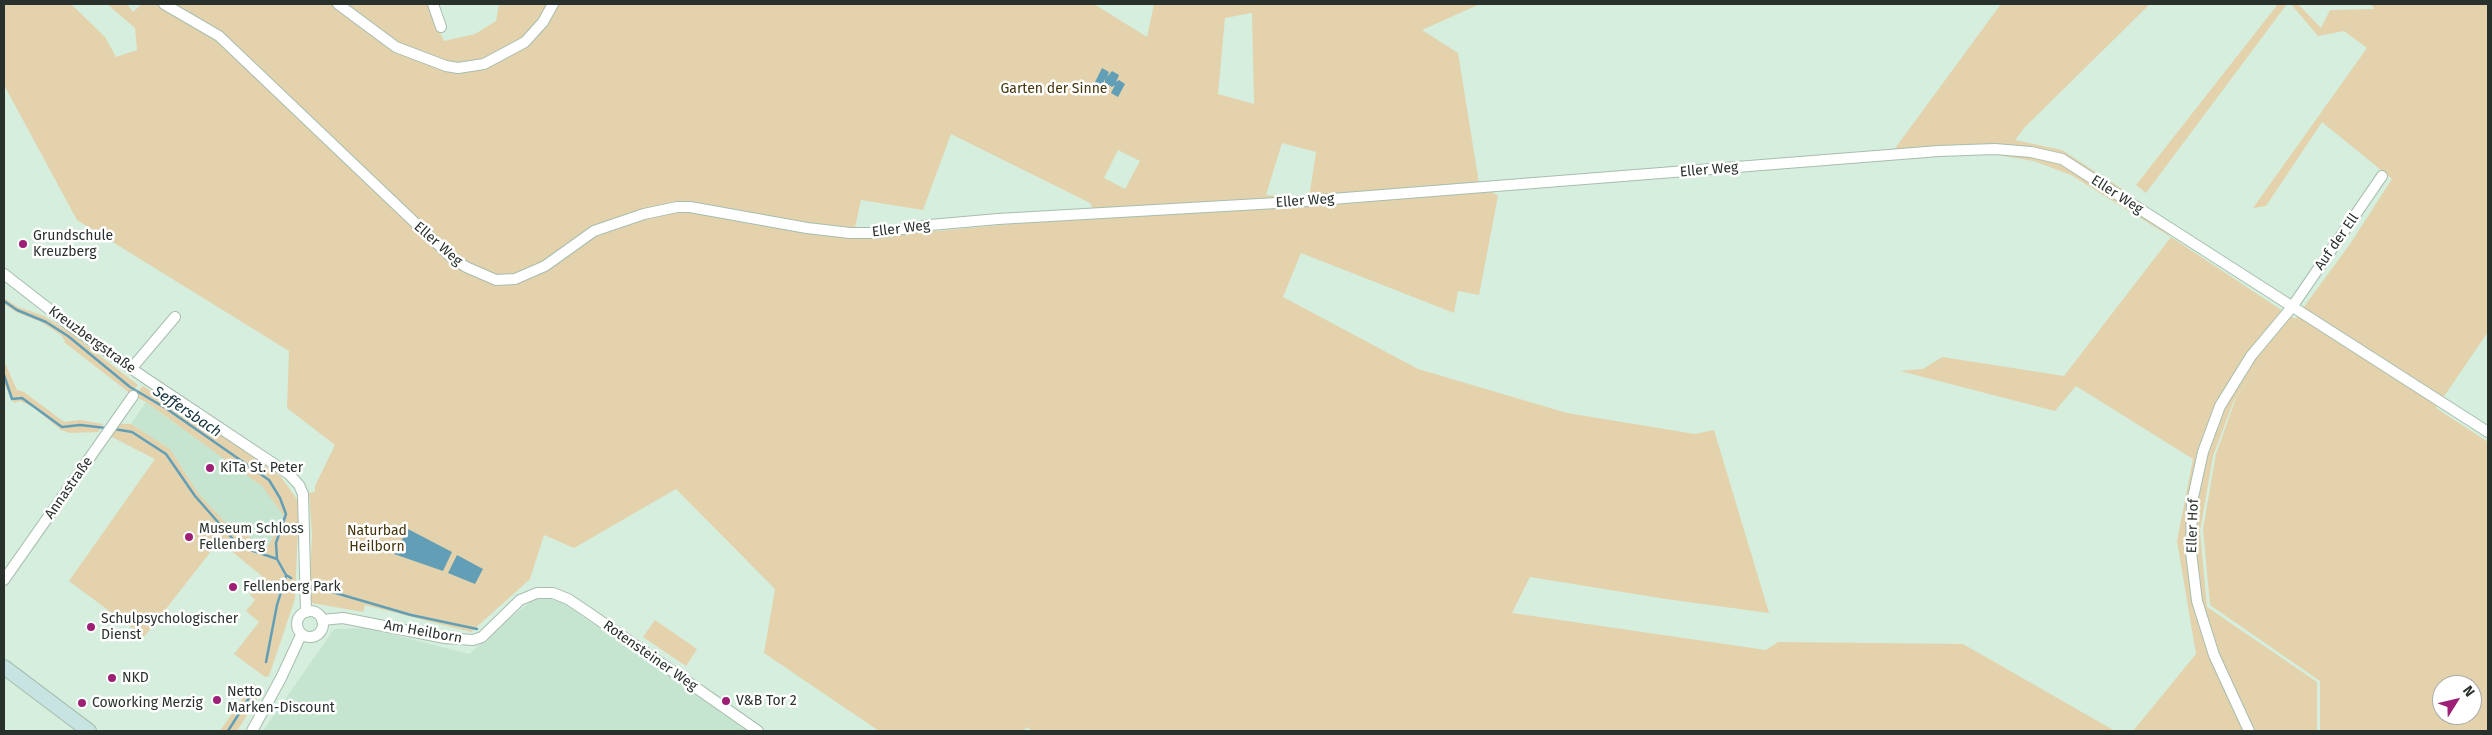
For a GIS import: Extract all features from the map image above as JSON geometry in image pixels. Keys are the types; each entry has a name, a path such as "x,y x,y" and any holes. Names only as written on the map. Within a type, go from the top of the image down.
{"main road":[{"path":"4,667 89,731"}],"street":[{"name":"Eller Weg","path":"164,4 219,36 450,256 466,267 496,280 515,279 545,266 594,232 644,214 677,206 807,228 850,233 875,233 930,225 998,219 1294,202 1939,151 1995,149 2031,152 2062,159 2292,308 2487,428"},
{"path":"338,4 396,47 428,60 458,68 490,62 525,42 543,22 553,4"},
{"path":"433,4 441,26"},
{"name":"Auf der Ell","path":"2292,308 2382,176"},
{"name":"Kreuzbergstraße","path":"4,274 131,369 289,474 299,485 303,494 306,612"},
{"name":"Eller Hof","path":"2249,731 2214,655 2197,601 2191,552 2192,502 2203,452 2220,406 2251,356 2292,308"},
{"path":"131,369 175,317"},
{"name":"Annastraße","path":"4,580 133,396"},
{"name":"Am Heilborn","path":"322,620 343,618 445,638 473,640 482,637 520,600 537,593"},
{"name":"Rotensteiner Weg","path":"537,593 554,593 582,608 758,731"},
{"path":"306,612 314,612 322,620 322,628 318,635 310,638 301,634 298,629 297,620 306,612"},
{"path":"252,731 278,685 301,634"}],"shaded area":[{"name":"KiTa St. Peter","path":"146,402 264,487 284,516 267,548 224,522 198,493 170,449 131,424"},
{"path":"537,597 560,601 751,731 263,731 334,629 368,628 469,654"}],"green space":[{"path":"4,4 71,4 105,37 116,57 137,50 135,28 107,4 127,4 133,12 142,4 427,4 444,41 475,34 496,21 499,4 1094,4 1147,37 1154,4 1480,4 1422,30 1458,53 1479,183 1498,196 1479,295 1458,291 1454,313 1301,253 1283,297 1418,369 1567,413 1695,434 1714,430 1769,613 1530,577 1512,613 1766,650 1778,642 1963,644 2115,731 1032,731 1027,727 1023,731 879,731 764,653 775,589 676,489 574,548 544,535 530,579 471,632 365,605 363,612 312,603 309,597 312,535 309,493 315,492 315,486 335,445 287,408 289,351 77,220 4,85","holes":["1252,13 1254,104 1218,94 1225,18","951,134 1090,203 1096,216 937,231 854,232 861,200 923,210","1282,143 1316,152 1309,198 1266,195","1118,150 1140,161 1125,189 1104,178"]},
{"path":"2001,4 2150,4 2025,127 2015,140 2062,150 2122,189 2171,237 2071,175 2034,161 1991,154 1923,155 1888,158"},
{"path":"2278,4 2287,4 2146,193 2136,185"},
{"path":"2291,4 2298,4 2321,28 2330,10 2375,9 2370,4 2488,4 2488,332 2436,408 2488,442 2488,731 2320,731 2320,681 2210,605 2203,529 2216,454 2236,398 2264,358 2234,400 2213,456 2200,531 2207,607 2317,682 2317,731 2133,731 2196,654 2177,541 2193,459 2076,386 2055,411 1900,371 1923,369 1942,357 2064,376 2171,237 2295,319 2350,244 2392,179 2322,122 2266,206 2253,208 2367,48 2344,31 2318,36"},
{"path":"4,298 18,307 44,316 69,332 138,385 131,394 64,342 61,335 41,322 16,312 4,304"},
{"path":"4,361 17,390 24,392 64,422 80,420 103,424 98,432 70,433 61,430 33,407 20,401 14,403 4,384"},
{"path":"143,386 168,403 174,402 281,477 299,502 295,599 269,676 265,677 234,654 259,622 246,611 255,600 250,595 263,577 219,541 144,637 69,581 155,459 108,435 114,426 131,424 170,449 198,493 224,521 267,548 284,516 263,487 146,402 134,396"},
{"path":"655,620 697,649 686,666 643,637"},
{"path":"253,683 260,690 260,694 237,731 220,731"}],"water":[{"path":"1102,68 1109,72 1107,77 1112,71 1119,75 1116,82 1119,80 1125,84 1118,97 1111,93 1115,85 1112,87 1105,83 1105,79 1102,86 1095,82"},
{"path":"408,529 452,552 443,571 394,554"},
{"path":"457,555 483,569 475,584 448,573"}],"waterway":[{"name":"Seffersbach","path":"4,301 17,310 46,322 68,336 130,387 167,409 269,480 280,498 286,514 276,543 277,559 286,575 291,578"},
{"path":"4,375 12,399 22,398 62,427 80,425 106,428"},
{"path":"114,429 132,432 166,454 195,496 239,546 277,559"},
{"path":"266,662 277,605 286,576"},
{"name":"Seffersbach","path":"315,587 411,615 477,629"},
{"path":"228,731 252,693"}],"place":[{"name":"Grundschule Kreuzberg","path":"23,244"},
{"name":"KiTa St. Peter","path":"210,468"},
{"name":"Museum Schloss Fellenberg","path":"189,537"},
{"name":"Fellenberg Park","path":"233,587"},
{"name":"Schulpsychologischer Dienst","path":"91,627"},
{"name":"NKD","path":"112,678"},
{"name":"Netto Marken-Discount","path":"217,700"},
{"name":"V&B Tor 2","path":"726,701"},
{"name":"Coworking Merzig","path":"82,703"}],"park label":[{"name":"Garten der Sinne","path":"1054,89"},
{"name":"Naturbad Heilborn","path":"377,540"}]}
